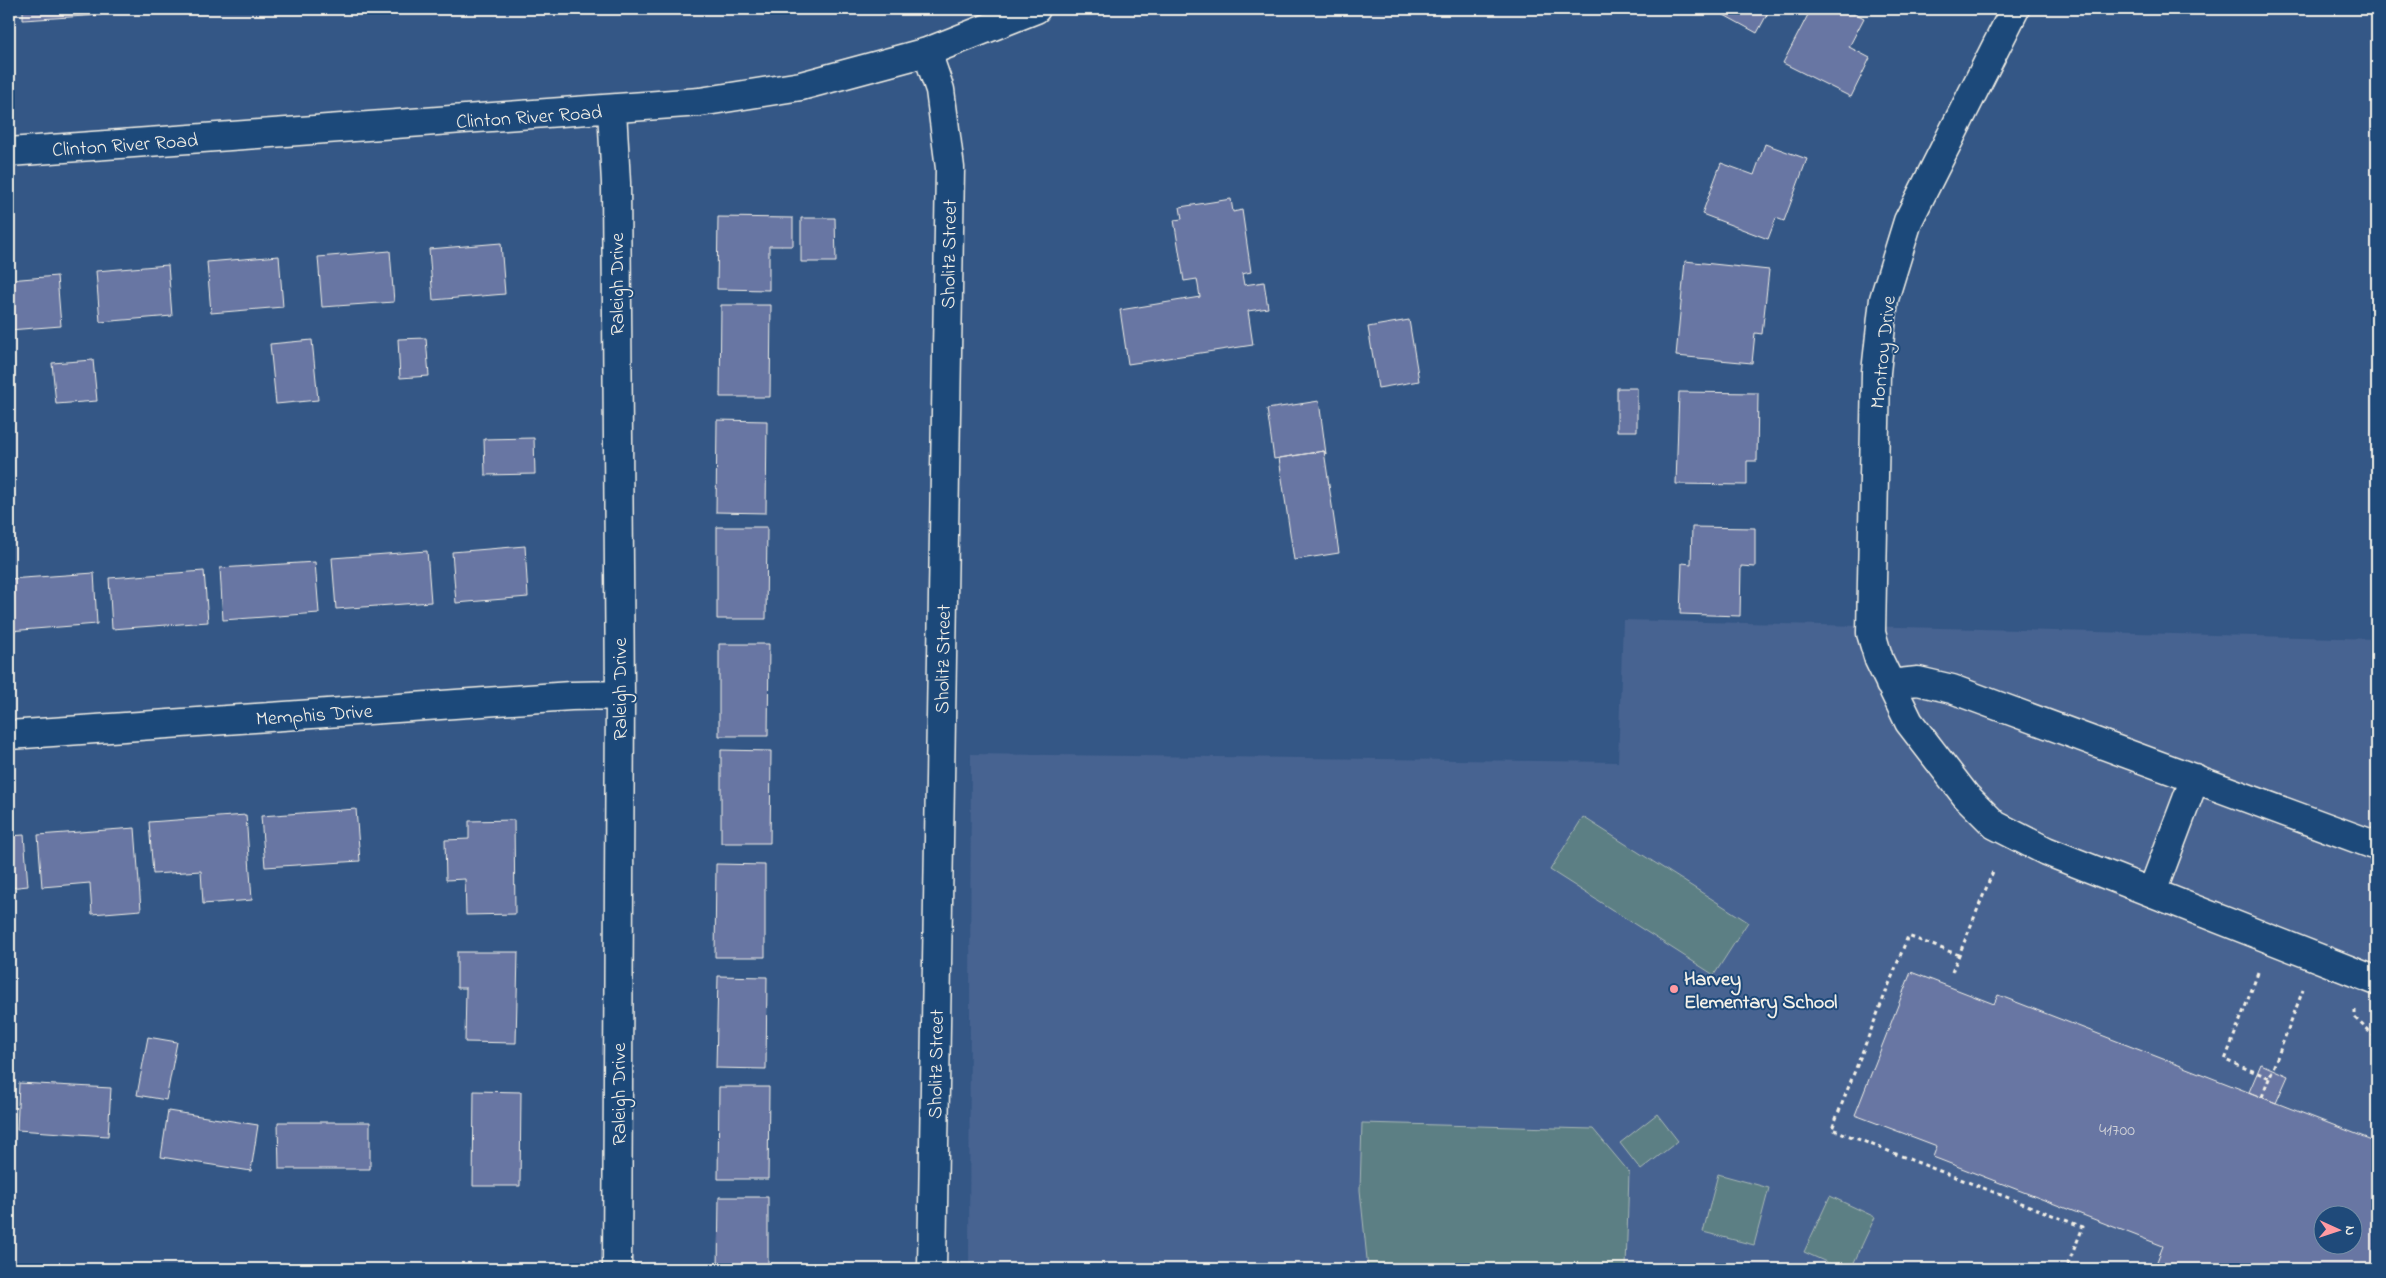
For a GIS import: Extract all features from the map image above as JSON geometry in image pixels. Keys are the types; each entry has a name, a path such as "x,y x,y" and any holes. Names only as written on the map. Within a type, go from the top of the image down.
{"street":[{"name":"Clinton River Road","path":"9,152 612,110 700,102 801,86 927,52 1036,9"},
{"name":"Montroy Drive","path":"1890,684 1871,633 1876,372 1884,299 1908,221 2015,9"},
{"name":"Sholitz Street","path":"927,52 940,90 950,168 932,1269"},
{"name":"Raleigh Drive","path":"612,110 616,182 620,695 617,1269"},
{"path":"2377,846 1952,689 1918,681 1890,684 1909,722 1966,796 1995,824 2046,851 2377,982"},
{"name":"Memphis Drive","path":"9,735 561,696 620,695"},
{"path":"2152,892 2195,778"}],"path":[{"path":"1952,972 1994,869"},
{"path":"1959,955 1908,936 1832,1129 2083,1227 2066,1269"},
{"path":"2258,972 2225,1060 2270,1078"},
{"path":"2262,1097 2303,989"},
{"path":"2355,1009 2355,1018 2377,1039"}],"shaded area":[{"name":"Harvey Elementary School","path":"1623,620 2377,639 2377,1269 969,1269 971,754 1618,762"}],"green space":[{"path":"1583,817 1748,922 1714,975 1550,870"},
{"path":"1657,1114 1678,1141 1641,1170 1620,1143"},
{"path":"1362,1123 1593,1129 1629,1172 1626,1269 1368,1269 1360,1190"},
{"path":"1718,1174 1769,1188 1754,1245 1703,1232"},
{"path":"1830,1196 1875,1217 1851,1269 1842,1269 1804,1252"}],"building":[{"path":"23,9 100,9 101,15 23,20"},
{"path":"1713,9 1770,9 1757,33"},
{"path":"1811,9 1847,9 1864,18 1849,47 1870,58 1851,97 1783,63"},
{"path":"1765,144 1807,159 1784,221 1776,218 1768,239 1702,214 1721,163 1754,175"},
{"path":"1231,199 1233,212 1242,210 1251,272 1242,274 1244,285 1264,282 1268,308 1248,311 1253,345 1128,364 1120,310 1200,297 1197,279 1184,281 1174,220 1182,219 1180,207"},
{"path":"718,217 793,218 793,246 769,246 769,290 717,289"},
{"path":"801,218 835,218 836,262 801,262"},
{"path":"501,243 505,294 433,300 429,249"},
{"path":"390,251 394,302 322,307 318,257"},
{"path":"279,256 283,307 211,313 207,262"},
{"path":"1685,261 1769,270 1762,334 1755,333 1752,363 1676,356"},
{"path":"168,265 172,316 100,322 96,271"},
{"path":"57,276 61,326 9,330 9,280"},
{"path":"721,305 771,305 770,397 720,397"},
{"path":"1409,320 1419,381 1378,388 1368,327"},
{"path":"426,338 429,376 400,378 398,339"},
{"path":"312,340 318,400 276,404 270,344"},
{"path":"93,360 97,401 56,404 52,363"},
{"path":"1617,388 1637,388 1637,431 1617,431"},
{"path":"1679,392 1758,393 1757,461 1747,461 1747,485 1676,484"},
{"path":"1319,401 1326,454 1324,451 1274,459 1267,409"},
{"path":"717,420 767,421 766,513 716,512"},
{"path":"534,438 535,474 485,475 484,439"},
{"path":"1324,451 1339,553 1294,560 1279,458"},
{"path":"717,527 767,527 766,619 717,619"},
{"path":"1692,527 1755,528 1755,567 1741,566 1740,616 1680,614 1682,563 1691,564"},
{"path":"525,546 528,597 456,603 452,552"},
{"path":"427,551 431,602 336,609 332,558"},
{"path":"315,562 319,613 223,620 220,568"},
{"path":"204,571 208,622 112,629 109,578"},
{"path":"94,573 97,624 9,631 9,579"},
{"path":"719,644 769,644 768,736 719,736"},
{"path":"721,750 771,751 770,843 721,843"},
{"path":"356,809 360,861 265,867 261,816"},
{"path":"246,815 252,900 203,904 201,871 153,874 149,822"},
{"path":"514,820 515,914 466,915 465,879 446,880 445,840 469,839 469,821"},
{"path":"135,828 141,910 92,914 90,883 42,887 38,835"},
{"path":"24,835 28,886 9,888 9,836"},
{"path":"716,864 765,865 765,957 715,957"},
{"path":"457,952 518,952 516,1043 465,1042 466,988 457,988"},
{"path":"1911,972 1994,1004 1998,995 2377,1142 2377,1269 2154,1269 2163,1246 1933,1157 1937,1146 1855,1115"},
{"path":"718,976 767,977 766,1069 716,1068"},
{"path":"148,1037 177,1042 166,1100 137,1095"},
{"path":"2261,1064 2288,1076 2276,1103 2249,1092"},
{"path":"19,1083 111,1088 108,1136 17,1130"},
{"path":"719,1087 769,1087 768,1179 718,1179"},
{"path":"474,1091 521,1092 520,1186 473,1186"},
{"path":"168,1111 258,1125 251,1171 161,1157"},
{"path":"278,1122 370,1122 370,1169 279,1169"},
{"path":"719,1197 768,1197 768,1269 718,1269"}],"place":[{"name":"Harvey Elementary School","path":"1674,989"}]}
